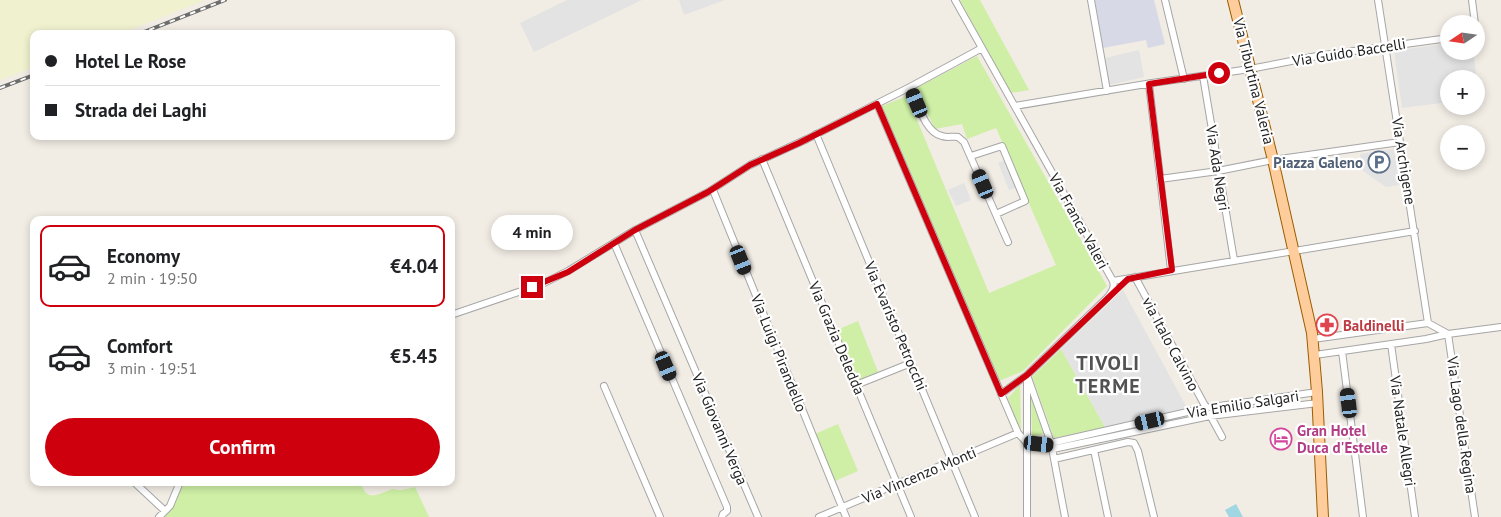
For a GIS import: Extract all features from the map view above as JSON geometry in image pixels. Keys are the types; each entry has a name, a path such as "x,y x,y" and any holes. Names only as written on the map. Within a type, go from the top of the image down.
{"main road":[{"name":"Via Tiburtina Valeria","path":"1233,0 1273,160 1313,340 1322,517"}],"street":[{"name":"Via Franca Valeri","path":"955,0 1112,281 1114,288 1108,297"},
{"path":"1090,0 1107,91"},
{"path":"1165,0 1184,78"},
{"name":"Via Archigene","path":"1378,0 1428,323"},
{"path":"1472,0 1474,15"},
{"name":"Via Guido Baccelli","path":"1015,106 1250,69 1318,56 1440,39"},
{"path":"455,313 545,282 568,272 635,230 712,190 739,171 877,104 982,48"},
{"name":"Via Ada Negri","path":"1203,76 1234,260"},
{"path":"1149,84 1172,270"},
{"path":"910,87 931,130 937,135 960,138 965,144 1008,242"},
{"path":"877,104 1018,433 1027,443 1052,446"},
{"name":"Via Evaristo Petrocchi","path":"816,134 975,517"},
{"path":"1160,179 1218,171 1273,160 1400,142"},
{"path":"971,156 1002,146 1025,202 996,214"},
{"name":"Via Grazia Deledda","path":"762,159 911,517"},
{"name":"Via Luigi Pirandello","path":"712,190 846,517"},
{"name":"Via Giovanni Verga","path":"635,230 758,517"},
{"path":"1112,281 1415,231"},
{"path":"614,243 723,498 725,514"},
{"name":"via Italo Calvino","path":"1135,277 1222,437"},
{"path":"1001,394 1027,375 1128,279"},
{"path":"1313,340 1428,323 1448,334"},
{"path":"1315,355 1501,327"},
{"name":"Via Lago della Regina","path":"1448,334 1475,517"},
{"name":"Via Natale Allegri","path":"1391,344 1415,517"},
{"path":"1342,351 1363,517"},
{"path":"856,385 912,363"},
{"path":"1027,375 1027,517"},
{"path":"1027,375 1052,446 1065,517"},
{"path":"604,386 660,517"},
{"name":"Via Emilio Salgari","path":"1052,446 1205,408 1317,398"},
{"name":"Via Emilio Salgari","path":"1052,446 1317,398"},
{"name":"Via Vincenzo Monti","path":"819,517 1018,433"},
{"path":"1054,458 1128,442 1134,443 1138,451 1154,517"},
{"path":"1094,450 1108,517"},
{"path":"138,486 166,512"},
{"path":"159,517 170,506 178,486"}],"green space":[{"path":"0,0 205,0 130,30 30,30 30,69 0,80"},
{"path":"960,0 980,0 1029,90 1011,93"},
{"path":"977,56 1107,286 1023,371 999,381 882,106 907,96 989,293 1056,265 996,128 967,139 962,124 935,129 915,89"},
{"path":"858,321 878,372 858,381 837,330"},
{"path":"1061,349 1105,427 1054,438 1032,377"},
{"path":"1020,385 1021,432 1008,398"},
{"path":"1031,396 1044,434 1032,437"},
{"path":"838,424 858,471 835,481 815,434"},
{"path":"181,486 362,486 366,493 372,496 392,489 400,490 415,487 429,517 163,517 172,507"}],"shaded area":[{"path":"567,0 642,0 534,52 520,23"},
{"path":"679,0 725,0 684,15"},
{"path":"1095,0 1154,0 1165,44 1148,48 1146,40 1103,48"},
{"path":"1440,44 1440,60 1474,60 1476,70 1440,70 1440,103 1402,108 1394,51"},
{"path":"1139,50 1144,77 1109,85 1105,58"},
{"name":"Piazza Galeno","path":"1394,149 1399,185 1386,187 1363,171 1360,154"},
{"path":"1007,159 1019,187 1009,190 998,163"},
{"path":"964,183 971,200 956,206 948,190"},
{"path":"1123,290 1187,408 1105,427 1061,349"}],"water":[{"path":"1236,504 1243,517 1229,517 1225,510"}],"railway":[{"path":"149,30 225,0"},
{"path":"0,88 30,77"}],"place":[{"name":"Piazza Galeno","path":"1379,162"},
{"name":"Baldinelli","path":"1327,325"},
{"name":"Gran Hotel Duca d'Estelle","path":"1281,439"}],"district":[{"name":"TIVOLI TERME","path":"1108,374"}],"route":[{"path":"532,287 568,272 635,230 708,192 750,165 877,104 1001,394 1027,375 1128,279 1172,270 1149,84 1219,73"}]}
